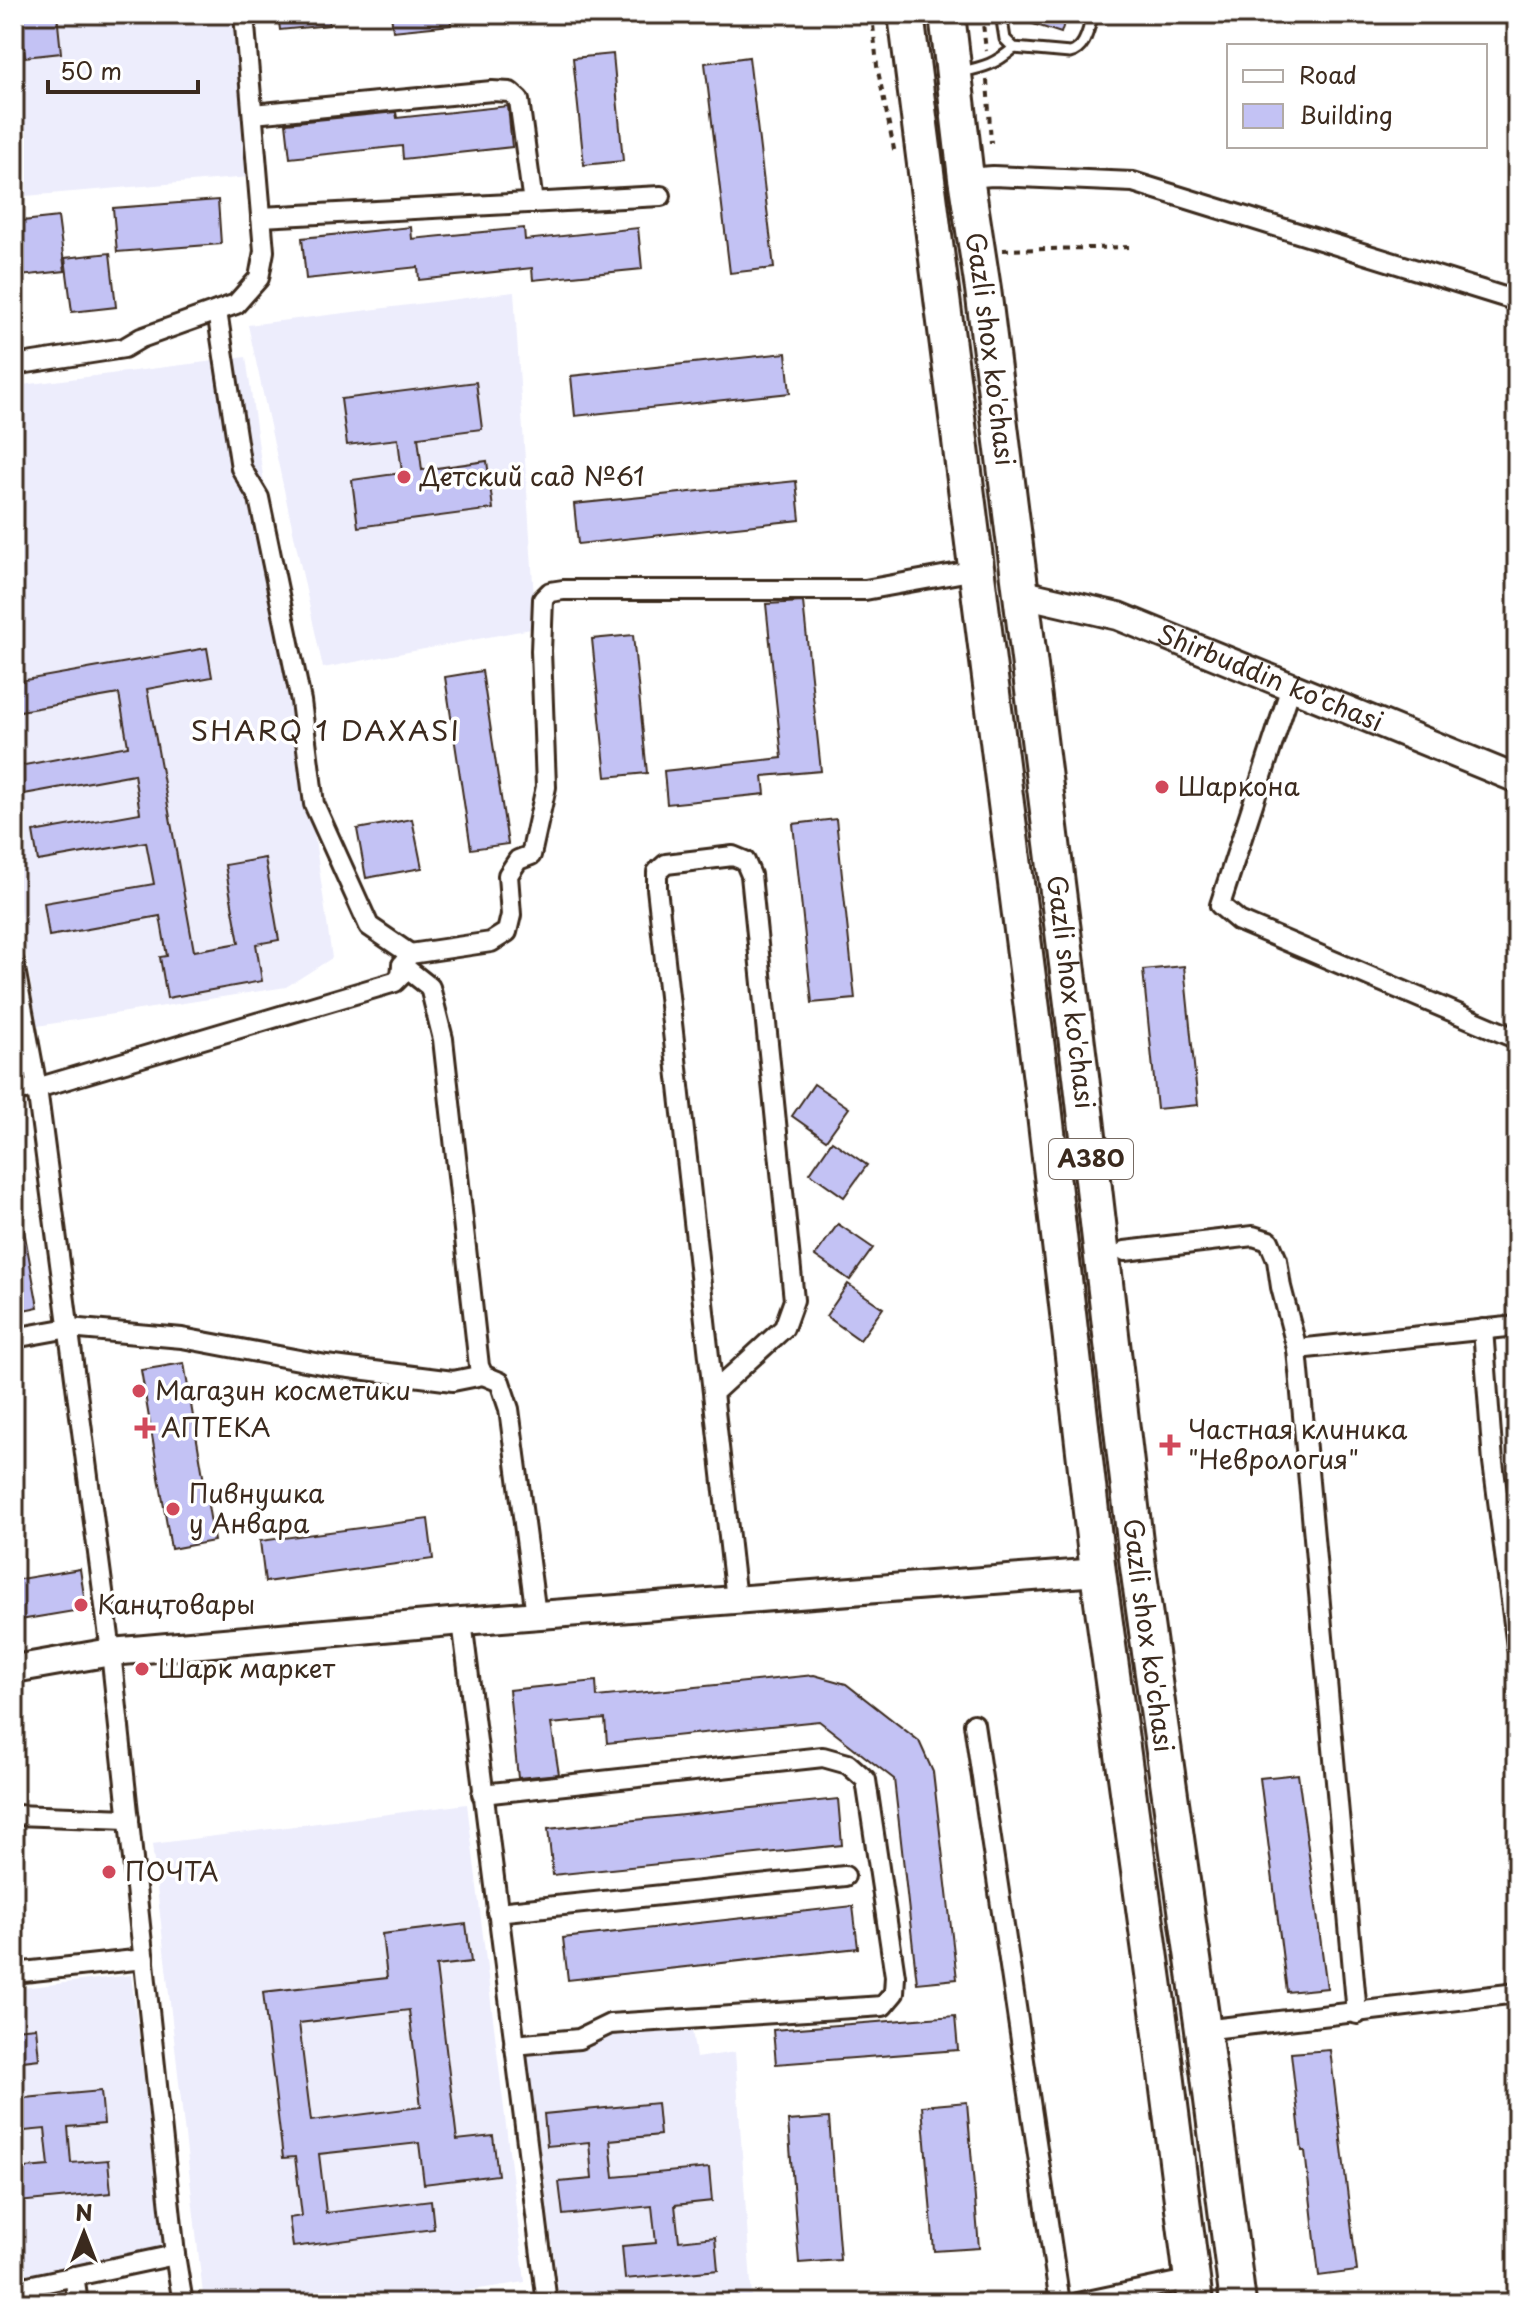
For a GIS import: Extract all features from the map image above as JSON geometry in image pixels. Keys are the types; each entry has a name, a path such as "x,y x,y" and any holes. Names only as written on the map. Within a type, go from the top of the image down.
{"highway":[{"name":"Gazli shox ko'chasi","path":"906,14 1041,1080 1098,1572 1193,2291"},
{"name":"Gazli shox ko'chasi","path":"947,14 1083,1092 1138,1567 1238,2303"}],"street":[{"path":"14,365 124,348 141,338 236,304 259,278 264,251 244,14"},
{"path":"253,114 492,91 510,92 519,100 533,203"},
{"path":"966,178 993,176 1133,182 1517,301"},
{"path":"261,217 661,196"},
{"path":"217,311 241,468 259,498 301,701 314,804 369,926 406,959 430,987 443,1039 479,1366 483,1375"},
{"path":"406,959 491,942 507,932 511,915 508,875 518,860 531,855 546,787 541,651 543,599 550,592 865,590 976,570"},
{"name":"Shirbuddin ko'chasi","path":"1019,593 1118,616 1517,779"},
{"path":"1291,687 1220,905 1239,921 1517,1039"},
{"path":"713,1393 784,1328 794,1300 751,875 745,861 733,856 666,864 657,872 661,919 713,1393 736,1600"},
{"path":"14,1092 37,1088 395,982 401,976 406,959"},
{"path":"14,963 37,1088 111,1652 175,2255 183,2303"},
{"path":"1125,1251 1253,1236 1269,1241 1277,1260 1297,1349 1357,2014"},
{"path":"1297,1349 1517,1326"},
{"path":"14,1338 69,1328 182,1338 326,1365 453,1381 483,1375 500,1382 509,1409 536,1615"},
{"path":"1483,1329 1493,1462 1517,1647"},
{"path":"14,1669 111,1652 536,1615 1098,1572"},
{"path":"462,1621 547,2303"},
{"path":"974,1724 1060,2303"},
{"path":"482,1794 823,1757 848,1764 866,1780 895,1976 894,1993 883,2006 610,2024 579,2039 514,2045"},
{"path":"14,1815 129,1819"},
{"path":"497,1912 845,1876"},
{"path":"14,1973 144,1959"},
{"path":"1203,2030 1517,1993"},
{"path":"14,2289 175,2255"},
{"path":"74,2276 78,2303"},
{"path":"1078,2303 1193,2291"}],"lane":[{"path":"1001,14 1005,39 1014,48 1070,53 1083,44 1093,14"},
{"path":"954,74 987,67 1014,48"}],"path":[{"path":"997,250 1132,247"}],"shaded area":[{"path":"14,14 233,14 249,177 14,197"},
{"name":"Детский сад №61","path":"514,292 536,628 323,668 248,325"},
{"path":"246,357 332,958 286,987 37,1026 14,869 14,386"},
{"path":"467,1804 525,2282 385,2303 204,2303 152,1844"},
{"path":"131,1975 164,2235 159,2254 14,2284 14,1989"},
{"path":"692,2030 696,2058 735,2052 752,2299 726,2303 560,2303 527,2053 610,2035"}],"building":[{"path":"20,14 57,14 61,53 25,57"},
{"path":"278,14 328,14 329,25 280,30"},
{"path":"391,14 450,14 451,25 393,31"},
{"path":"1013,14 1067,14 1061,33 1012,17"},
{"path":"613,54 623,161 584,165 573,58"},
{"path":"749,57 774,268 730,273 705,63"},
{"path":"508,106 512,147 403,159 402,146 290,158 286,123 396,112 397,118"},
{"path":"218,200 221,244 117,252 113,208"},
{"path":"58,217 65,271 20,276 14,222"},
{"path":"411,227 412,239 524,228 525,240 638,228 642,269 533,280 532,268 419,280 418,267 306,279 302,238"},
{"path":"110,253 116,307 72,312 65,258"},
{"path":"786,353 790,393 575,416 571,376"},
{"path":"476,382 482,429 418,437 422,470 487,461 493,509 358,527 352,480 402,473 398,439 347,445 341,399"},
{"path":"796,481 800,520 578,544 574,504"},
{"path":"803,602 821,771 763,776 765,794 667,804 664,771 782,758 766,604"},
{"path":"633,635 647,773 606,777 592,639"},
{"path":"207,648 212,677 147,689 194,951 239,943 225,865 265,858 279,940 256,944 262,981 167,998 160,957 167,956 160,916 49,936 44,903 154,884 146,842 38,861 33,832 140,813 134,774 24,794 19,766 128,746 119,694 14,712 14,682"},
{"path":"482,671 508,844 471,849 445,677"},
{"path":"412,819 422,868 366,878 357,829"},
{"path":"836,819 855,999 812,1003 793,824"},
{"path":"1184,966 1198,1105 1157,1109 1143,970"},
{"path":"814,1084 849,1108 826,1140 792,1116"},
{"path":"832,1141 867,1165 844,1197 810,1173"},
{"path":"22,1219 38,1307 14,1312 14,1220"},
{"path":"838,1224 873,1248 850,1280 815,1256"},
{"path":"848,1284 883,1308 860,1340 826,1316"},
{"path":"184,1363 214,1541 171,1549 141,1370"},
{"path":"428,1519 433,1559 265,1582 260,1541"},
{"path":"80,1569 86,1609 14,1621 14,1580"},
{"path":"814,1675 846,1684 919,1741 933,1772 957,1979 917,1983 894,1779 819,1721 607,1743 605,1719 551,1724 559,1774 518,1778 509,1690 596,1681 597,1697"},
{"path":"1298,1774 1327,1988 1287,1992 1260,1778"},
{"path":"838,1799 842,1845 553,1875 548,1829"},
{"path":"853,1906 858,1948 568,1980 563,1938"},
{"path":"466,1924 471,1962 436,1966 457,2140 493,2136 498,2175 424,2184 419,2143 319,2154 326,2213 431,2200 434,2229 293,2247 289,2218 302,2216 295,2157 283,2158 263,1992 387,1978 382,1934","holes":["409,2010 421,2107 311,2121 299,2023"]},
{"path":"955,2016 958,2050 776,2064 773,2030"},
{"path":"36,2027 39,2059 14,2062 14,2029"},
{"path":"1330,2050 1357,2271 1319,2276 1291,2053"},
{"path":"101,2091 104,2124 68,2127 71,2163 108,2160 111,2193 18,2202 14,2169 49,2166 45,2129 14,2132 14,2099"},
{"path":"967,2102 979,2248 934,2251 922,2106"},
{"path":"657,2103 660,2135 610,2140 614,2177 709,2168 712,2201 675,2205 679,2241 715,2237 718,2270 625,2279 622,2246 656,2243 652,2206 563,2215 559,2182 592,2179 589,2142 547,2146 544,2114"},
{"path":"829,2118 840,2260 799,2263 788,2121"}],"place":[{"name":"Детский сад №61","path":"404,477"},
{"name":"Шаркона","path":"1162,787"},
{"name":"Магазин косметики","path":"139,1391"},
{"name":"АПТЕКА","path":"145,1428"},
{"name":"Частная клиника \"Неврология\"","path":"1170,1445"},
{"name":"Пивнушка у Анвара","path":"173,1509"},
{"name":"Канцтовары","path":"81,1605"},
{"name":"Шарк маркет","path":"142,1669"},
{"name":"ПОЧТА","path":"109,1872"}],"district":[{"name":"SHARQ 1 DAXASI","path":"326,731"}]}
